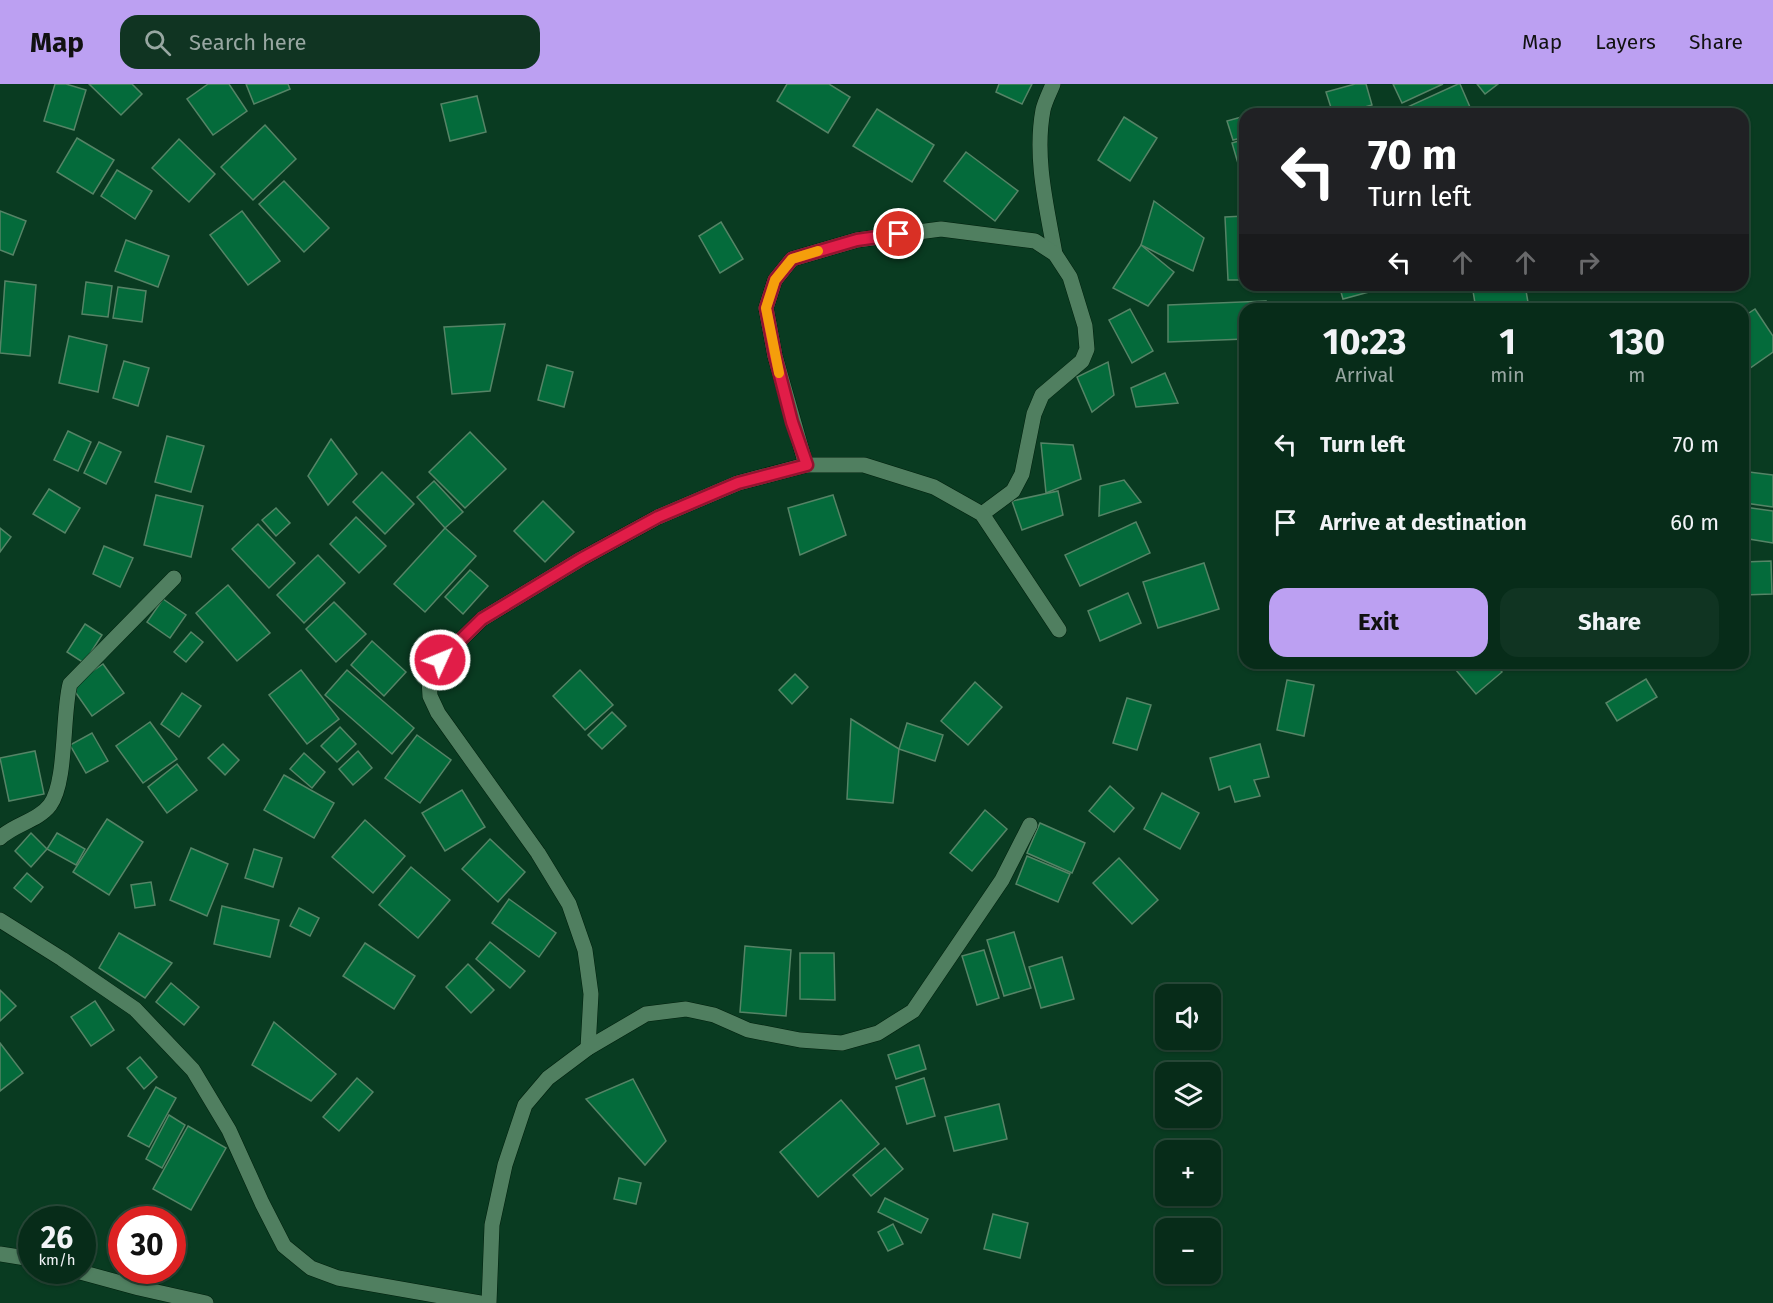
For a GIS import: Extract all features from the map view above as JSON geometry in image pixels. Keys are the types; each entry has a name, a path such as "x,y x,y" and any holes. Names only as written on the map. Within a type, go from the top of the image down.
{"street":[{"path":"981,514 1013,490 1022,474 1034,414 1042,395 1082,361 1087,349 1085,326 1070,278 1055,254 1042,177 1040,132 1043,108 1053,84"},
{"path":"807,465 792,422 775,356 766,308 775,280 792,259 857,240 941,229 1035,241 1055,254"},
{"path":"588,1048 591,994 585,950 570,904 538,853 438,713 430,696 429,679 440,660 482,619 581,559 658,517 738,483 807,465 864,465 934,488 981,514 1059,630"},
{"path":"0,838 40,814 51,804 58,789 65,702 69,684 174,578"},
{"path":"489,1303 492,1225 505,1165 525,1105 548,1078 588,1048 646,1014 686,1009 714,1015 748,1030 800,1040 842,1043 878,1033 913,1011 1002,880 1030,825"},
{"path":"0,920 135,1009 194,1070 229,1130 284,1246 311,1268 338,1278 480,1303"},
{"path":"0,1254 18,1257"},
{"path":"96,1276 206,1303"}],"building":[{"path":"55,84 66,84 86,90 74,130 44,121"},
{"path":"89,84 132,84 142,94 121,115"},
{"path":"208,84 229,84 247,111 213,135 187,99"},
{"path":"246,84 288,84 290,89 254,104"},
{"path":"787,84 829,84 850,97 828,133 777,101"},
{"path":"999,84 1032,84 1022,104 996,92"},
{"path":"1355,84 1366,84 1372,105 1361,108 1331,108 1326,92"},
{"path":"1393,84 1443,84 1402,103"},
{"path":"1460,84 1470,108 1405,108"},
{"path":"1477,84 1498,84 1485,94"},
{"path":"477,96 486,132 450,141 441,104"},
{"path":"877,109 934,145 912,182 853,146"},
{"path":"1124,117 1157,138 1130,181 1098,160"},
{"path":"1239,118 1239,138 1233,140 1227,121"},
{"path":"265,125 296,159 253,200 221,167"},
{"path":"77,138 114,160 93,194 57,172"},
{"path":"179,139 215,174 189,202 152,168"},
{"path":"1239,141 1239,167 1232,143"},
{"path":"966,152 1018,191 995,221 944,181"},
{"path":"117,170 152,191 135,219 101,196"},
{"path":"284,181 329,228 304,252 259,204"},
{"path":"1154,201 1204,238 1193,271 1141,245"},
{"path":"0,211 26,221 13,255 0,250"},
{"path":"242,211 280,261 248,285 210,235"},
{"path":"1239,216 1239,280 1228,280 1225,217"},
{"path":"721,222 743,259 720,273 699,236"},
{"path":"126,240 169,256 158,287 115,271"},
{"path":"1141,245 1174,272 1148,306 1113,288"},
{"path":"5,281 36,285 30,356 0,353"},
{"path":"86,282 112,286 108,317 82,314"},
{"path":"118,287 146,291 142,322 113,318"},
{"path":"1341,291 1373,291 1343,299"},
{"path":"1473,291 1526,291 1528,303 1475,303"},
{"path":"1266,301 1266,303 1239,303 1239,339 1168,342 1168,305"},
{"path":"1130,309 1153,351 1132,363 1109,320"},
{"path":"1755,309 1773,336 1773,352 1749,369 1749,313"},
{"path":"505,324 490,391 452,394 444,327"},
{"path":"69,336 107,345 98,392 59,383"},
{"path":"124,361 149,368 138,406 113,398"},
{"path":"1108,362 1114,395 1092,412 1077,377"},
{"path":"547,365 573,372 564,407 538,400"},
{"path":"1165,373 1178,403 1136,407 1131,388"},
{"path":"68,431 91,442 78,471 54,460"},
{"path":"470,432 506,469 465,508 429,472"},
{"path":"167,436 204,446 191,492 155,482"},
{"path":"331,439 357,474 328,505 308,476"},
{"path":"99,442 121,452 106,484 84,473"},
{"path":"1041,443 1073,445 1081,479 1046,493"},
{"path":"382,472 414,504 385,534 353,502"},
{"path":"1749,472 1773,475 1773,507 1749,504"},
{"path":"1124,480 1141,502 1099,516 1100,486"},
{"path":"434,481 463,512 445,528 417,497"},
{"path":"49,489 80,508 65,533 33,514"},
{"path":"1058,491 1063,515 1022,530 1012,501"},
{"path":"156,495 203,506 191,557 144,545"},
{"path":"833,495 846,535 800,555 788,508"},
{"path":"543,501 574,532 545,562 514,531"},
{"path":"276,508 290,523 276,536 262,520"},
{"path":"1749,508 1773,511 1773,543 1749,539"},
{"path":"356,517 386,546 359,573 330,544"},
{"path":"1136,522 1150,553 1080,586 1065,555"},
{"path":"258,524 295,563 269,588 232,549"},
{"path":"0,528 11,537 0,552"},
{"path":"445,528 476,556 425,612 394,584"},
{"path":"104,546 133,558 120,587 93,574"},
{"path":"318,555 345,583 304,623 277,595"},
{"path":"1771,561 1772,594 1749,595 1749,562"},
{"path":"1204,563 1219,609 1158,628 1143,582"},
{"path":"470,570 488,586 463,614 445,597"},
{"path":"228,585 270,633 237,661 196,613"},
{"path":"1128,593 1141,623 1100,641 1088,611"},
{"path":"163,599 186,615 170,638 147,622"},
{"path":"334,602 366,634 336,662 306,629"},
{"path":"85,624 102,635 84,663 67,652"},
{"path":"191,632 203,642 186,662 174,652"},
{"path":"372,641 406,672 384,696 351,665"},
{"path":"103,664 124,693 92,716 71,686"},
{"path":"1455,669 1500,669 1502,672 1476,694"},
{"path":"301,670 339,719 307,744 269,695"},
{"path":"347,670 414,728 392,754 325,695"},
{"path":"580,670 613,705 585,730 553,696"},
{"path":"795,674 808,687 792,704 779,690"},
{"path":"1646,679 1657,697 1617,721 1606,703"},
{"path":"1287,680 1314,685 1304,736 1277,730"},
{"path":"975,682 1002,707 968,745 941,721"},
{"path":"182,693 201,706 179,737 161,724"},
{"path":"1127,698 1151,705 1137,750 1113,743"},
{"path":"612,712 626,726 602,749 588,735"},
{"path":"851,719 899,749 893,803 847,799"},
{"path":"150,722 177,759 143,783 116,746"},
{"path":"907,723 943,735 935,761 899,749"},
{"path":"340,727 356,744 337,762 321,746"},
{"path":"92,733 108,761 86,773 70,745"},
{"path":"417,735 451,760 420,803 385,778"},
{"path":"223,744 239,760 225,775 208,758"},
{"path":"1260,744 1269,777 1254,780 1260,796 1235,802 1230,786 1219,790 1210,758"},
{"path":"35,751 44,794 9,801 0,758"},
{"path":"358,751 372,768 353,785 339,769"},
{"path":"304,753 325,772 312,788 290,769"},
{"path":"177,764 197,790 167,813 148,787"},
{"path":"284,775 334,803 314,838 264,810"},
{"path":"1110,786 1134,808 1114,832 1089,811"},
{"path":"462,790 485,827 445,851 422,813"},
{"path":"1162,793 1199,813 1180,849 1144,829"},
{"path":"985,810 1007,829 972,871 950,853"},
{"path":"107,819 143,842 109,895 73,872"},
{"path":"365,820 405,856 373,893 332,857"},
{"path":"1040,823 1085,843 1072,873 1027,853"},
{"path":"31,833 47,849 31,867 15,851"},
{"path":"57,833 85,849 76,865 47,849"},
{"path":"490,839 525,872 498,902 462,869"},
{"path":"191,848 228,864 207,916 170,900"},
{"path":"254,849 282,858 273,887 245,878"},
{"path":"1027,856 1070,874 1058,902 1016,884"},
{"path":"1119,858 1158,900 1132,924 1093,883"},
{"path":"411,867 450,900 418,938 379,905"},
{"path":"27,873 43,887 31,902 14,888"},
{"path":"151,882 155,905 135,908 131,885"},
{"path":"509,899 556,933 539,957 492,923"},
{"path":"222,906 279,920 270,957 214,944"},
{"path":"299,908 319,918 310,936 290,926"},
{"path":"1014,932 1031,988 1004,996 987,940"},
{"path":"119,933 172,963 145,998 99,968"},
{"path":"490,942 525,971 510,988 476,959"},
{"path":"365,943 415,976 394,1009 343,976"},
{"path":"745,946 791,950 786,1016 740,1012"},
{"path":"984,950 999,998 977,1005 962,956"},
{"path":"800,953 834,953 835,1000 800,999"},
{"path":"1062,957 1074,999 1041,1008 1029,967"},
{"path":"468,964 494,990 471,1013 446,987"},
{"path":"171,983 199,1007 184,1025 156,1002"},
{"path":"0,990 16,1006 0,1021"},
{"path":"95,1001 114,1030 91,1046 71,1017"},
{"path":"274,1022 336,1074 311,1101 252,1065"},
{"path":"0,1043 23,1073 0,1091"},
{"path":"919,1045 926,1069 896,1079 888,1055"},
{"path":"140,1057 157,1077 144,1089 127,1068"},
{"path":"357,1078 373,1092 339,1131 323,1117"},
{"path":"924,1078 935,1116 907,1124 896,1087"},
{"path":"633,1079 666,1141 645,1165 586,1099"},
{"path":"156,1087 176,1098 149,1147 128,1136"},
{"path":"841,1100 879,1144 818,1197 780,1152"},
{"path":"999,1104 1007,1139 954,1151 945,1117"},
{"path":"169,1115 185,1125 162,1168 146,1159"},
{"path":"188,1126 226,1148 191,1210 153,1189"},
{"path":"885,1148 903,1169 871,1196 853,1175"},
{"path":"619,1178 641,1183 636,1204 614,1199"},
{"path":"885,1198 928,1219 921,1233 878,1212"},
{"path":"993,1214 1028,1223 1020,1258 984,1249"},
{"path":"893,1224 903,1244 888,1251 878,1232"}],"slow traffic":[{"path":"779,373 766,308 775,280 792,259 818,251"}],"route":[{"path":"440,660 482,619 581,559 658,517 738,483 807,465 792,422 775,356 766,308 775,280 792,259 857,240 899,234"}]}
